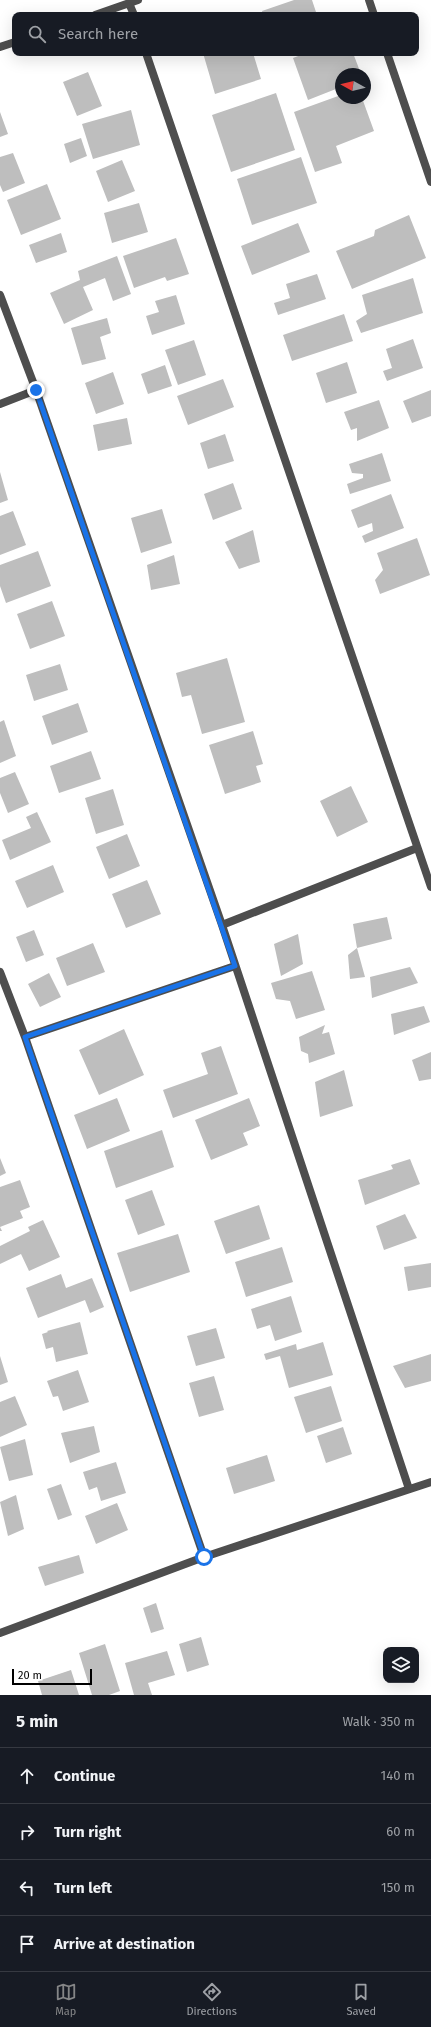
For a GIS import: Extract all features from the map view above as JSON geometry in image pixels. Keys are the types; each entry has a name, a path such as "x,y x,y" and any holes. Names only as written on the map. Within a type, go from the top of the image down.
{"street":[{"path":"104,12 138,0"},
{"path":"369,0 373,12"},
{"path":"130,3 133,12"},
{"path":"0,48 12,43"},
{"path":"147,56 431,887"},
{"path":"388,56 431,182"},
{"path":"0,295 36,390 222,925 409,1489"},
{"path":"0,404 36,390"},
{"path":"222,925 417,848"},
{"path":"25,1037 235,966"},
{"path":"0,972 25,1037 204,1557"},
{"path":"0,1633 204,1557 431,1482"}],"building":[{"path":"294,0 312,0 316,12 262,12"},
{"path":"204,56 254,56 261,79 215,94"},
{"path":"298,56 354,56 359,68 335,68 335,89 308,100 293,58"},
{"path":"88,72 102,106 77,116 63,82"},
{"path":"276,93 295,150 231,172 212,115"},
{"path":"335,97 335,104 364,104 374,131 336,146 342,163 315,172 294,112"},
{"path":"131,110 140,145 93,159 82,124"},
{"path":"0,112 8,134 0,137"},
{"path":"81,138 87,156 70,163 64,144"},
{"path":"13,153 25,183 3,192 0,185 0,157"},
{"path":"301,157 317,203 252,225 237,179"},
{"path":"122,160 135,191 108,202 96,171"},
{"path":"47,184 61,219 21,235 7,200"},
{"path":"139,203 148,232 112,243 104,213"},
{"path":"409,215 426,258 352,289 336,251 374,236 375,230"},
{"path":"298,223 310,252 252,275 241,246"},
{"path":"61,233 67,252 36,263 29,245"},
{"path":"176,238 189,274 167,281 165,277 134,288 123,256"},
{"path":"117,256 131,294 113,301 105,278 83,287 93,310 64,324 50,293 80,280 78,271"},
{"path":"317,274 326,299 278,315 274,303 290,298 286,284"},
{"path":"413,278 423,313 361,333 356,321 367,314 362,295"},
{"path":"176,295 185,324 152,335 146,316 159,312 155,301"},
{"path":"344,314 353,341 292,361 283,335"},
{"path":"107,318 111,333 100,337 106,359 82,365 71,328"},
{"path":"413,339 423,368 387,381 383,371 392,368 386,349"},
{"path":"194,340 206,375 178,385 165,350"},
{"path":"347,362 357,393 326,403 316,373"},
{"path":"165,365 172,386 148,394 141,374"},
{"path":"113,372 124,404 96,414 85,383"},
{"path":"223,379 234,407 188,425 177,396"},
{"path":"431,390 431,416 412,423 403,401"},
{"path":"379,400 389,428 357,441 357,428 351,430 344,412"},
{"path":"127,418 132,444 98,451 93,425"},
{"path":"225,434 234,461 208,469 200,443"},
{"path":"382,453 391,481 350,494 347,484 363,478 363,474 352,473 349,464"},
{"path":"0,472 8,500 0,503"},
{"path":"233,483 242,509 213,520 204,494"},
{"path":"391,494 404,528 365,543 362,536 373,531 372,523 358,528 351,510"},
{"path":"162,509 172,543 141,553 131,518"},
{"path":"13,511 26,545 0,555 0,516"},
{"path":"253,530 260,562 239,569 225,542"},
{"path":"417,538 430,575 380,594 375,580 383,570 377,553"},
{"path":"38,551 51,586 6,603 0,586 0,565"},
{"path":"174,555 180,584 151,590 147,565"},
{"path":"52,601 65,636 30,649 17,614"},
{"path":"227,658 245,722 202,734 191,695 182,697 176,673"},
{"path":"60,664 68,690 34,701 26,675"},
{"path":"78,703 88,732 52,745 42,716"},
{"path":"4,720 16,756 0,763 0,722"},
{"path":"253,731 263,764 256,766 261,782 225,794 209,745"},
{"path":"91,751 101,779 59,793 50,766"},
{"path":"15,772 29,804 8,813 0,793 0,778"},
{"path":"351,786 368,822 337,837 320,801"},
{"path":"113,789 124,825 96,834 85,798"},
{"path":"37,812 51,842 10,860 2,840 31,828 26,817"},
{"path":"127,834 140,866 109,879 96,847"},
{"path":"53,865 64,892 27,908 15,881"},
{"path":"147,880 161,914 126,928 112,894"},
{"path":"387,917 392,939 357,948 353,924"},
{"path":"34,930 44,955 26,962 16,937"},
{"path":"298,934 303,964 281,976 274,944"},
{"path":"93,943 105,972 67,986 56,958"},
{"path":"357,948 365,977 350,979 348,955"},
{"path":"410,967 418,983 372,998 370,977"},
{"path":"312,971 325,1010 296,1019 290,1001 276,999 271,983"},
{"path":"49,973 61,997 40,1007 28,984"},
{"path":"424,1006 430,1022 394,1035 391,1014"},
{"path":"325,1025 322,1034 329,1032 335,1054 309,1063 308,1054 301,1051 299,1037"},
{"path":"124,1029 144,1075 99,1095 79,1050"},
{"path":"221,1046 238,1094 173,1118 163,1090 208,1074 201,1053"},
{"path":"431,1052 431,1079 419,1081 412,1060"},
{"path":"344,1070 353,1106 320,1117 315,1082"},
{"path":"117,1098 130,1131 87,1149 74,1115"},
{"path":"249,1098 260,1126 243,1133 248,1145 211,1160 195,1120"},
{"path":"162,1130 174,1167 116,1188 104,1151"},
{"path":"0,1158 6,1173 0,1176"},
{"path":"410,1159 420,1184 365,1205 358,1180 393,1169 391,1165"},
{"path":"20,1180 30,1207 20,1211 23,1218 0,1227 0,1187"},
{"path":"152,1190 165,1225 138,1235 125,1200"},
{"path":"259,1205 270,1239 226,1254 214,1221"},
{"path":"405,1214 417,1238 384,1250 376,1226"},
{"path":"43,1220 60,1257 29,1271 21,1254 0,1264 0,1246 30,1231 28,1227"},
{"path":"178,1234 190,1272 130,1292 117,1253"},
{"path":"282,1247 293,1282 246,1297 235,1262"},
{"path":"431,1263 431,1287 408,1291 404,1267"},
{"path":"61,1274 66,1288 92,1278 104,1307 90,1313 85,1300 38,1318 26,1288"},
{"path":"291,1296 302,1332 275,1341 270,1325 257,1329 251,1309"},
{"path":"80,1322 88,1354 56,1362 53,1347 46,1349 42,1334 48,1332 47,1331"},
{"path":"216,1328 225,1358 196,1366 187,1336"},
{"path":"323,1342 333,1375 289,1388 280,1356 266,1360 264,1354 296,1344 297,1350"},
{"path":"431,1354 431,1381 405,1388 393,1366"},
{"path":"0,1356 8,1382 0,1385"},
{"path":"78,1370 89,1402 63,1411 58,1396 53,1397 47,1381"},
{"path":"214,1376 224,1410 199,1417 189,1383"},
{"path":"331,1386 342,1421 306,1433 294,1397"},
{"path":"15,1396 27,1425 0,1437 0,1402"},
{"path":"94,1426 100,1452 70,1463 61,1433"},
{"path":"343,1427 352,1454 326,1463 317,1436"},
{"path":"25,1439 33,1475 9,1481 0,1447"},
{"path":"267,1455 275,1481 234,1494 226,1468"},
{"path":"116,1462 126,1493 101,1501 97,1487 89,1490 83,1472"},
{"path":"61,1484 72,1515 58,1520 47,1489"},
{"path":"16,1495 24,1529 8,1536 0,1502"},
{"path":"117,1503 128,1530 96,1544 85,1516"},
{"path":"79,1555 84,1573 45,1586 38,1567"},
{"path":"156,1603 164,1629 151,1633 143,1608"},
{"path":"201,1637 209,1665 187,1672 179,1644"},
{"path":"105,1644 120,1691 109,1695 92,1695 79,1653"},
{"path":"167,1651 175,1675 148,1683 152,1695 134,1695 125,1663"},
{"path":"71,1670 79,1695 42,1695 38,1681"}],"route":[{"path":"36,390 235,966 25,1037 204,1557"}]}
